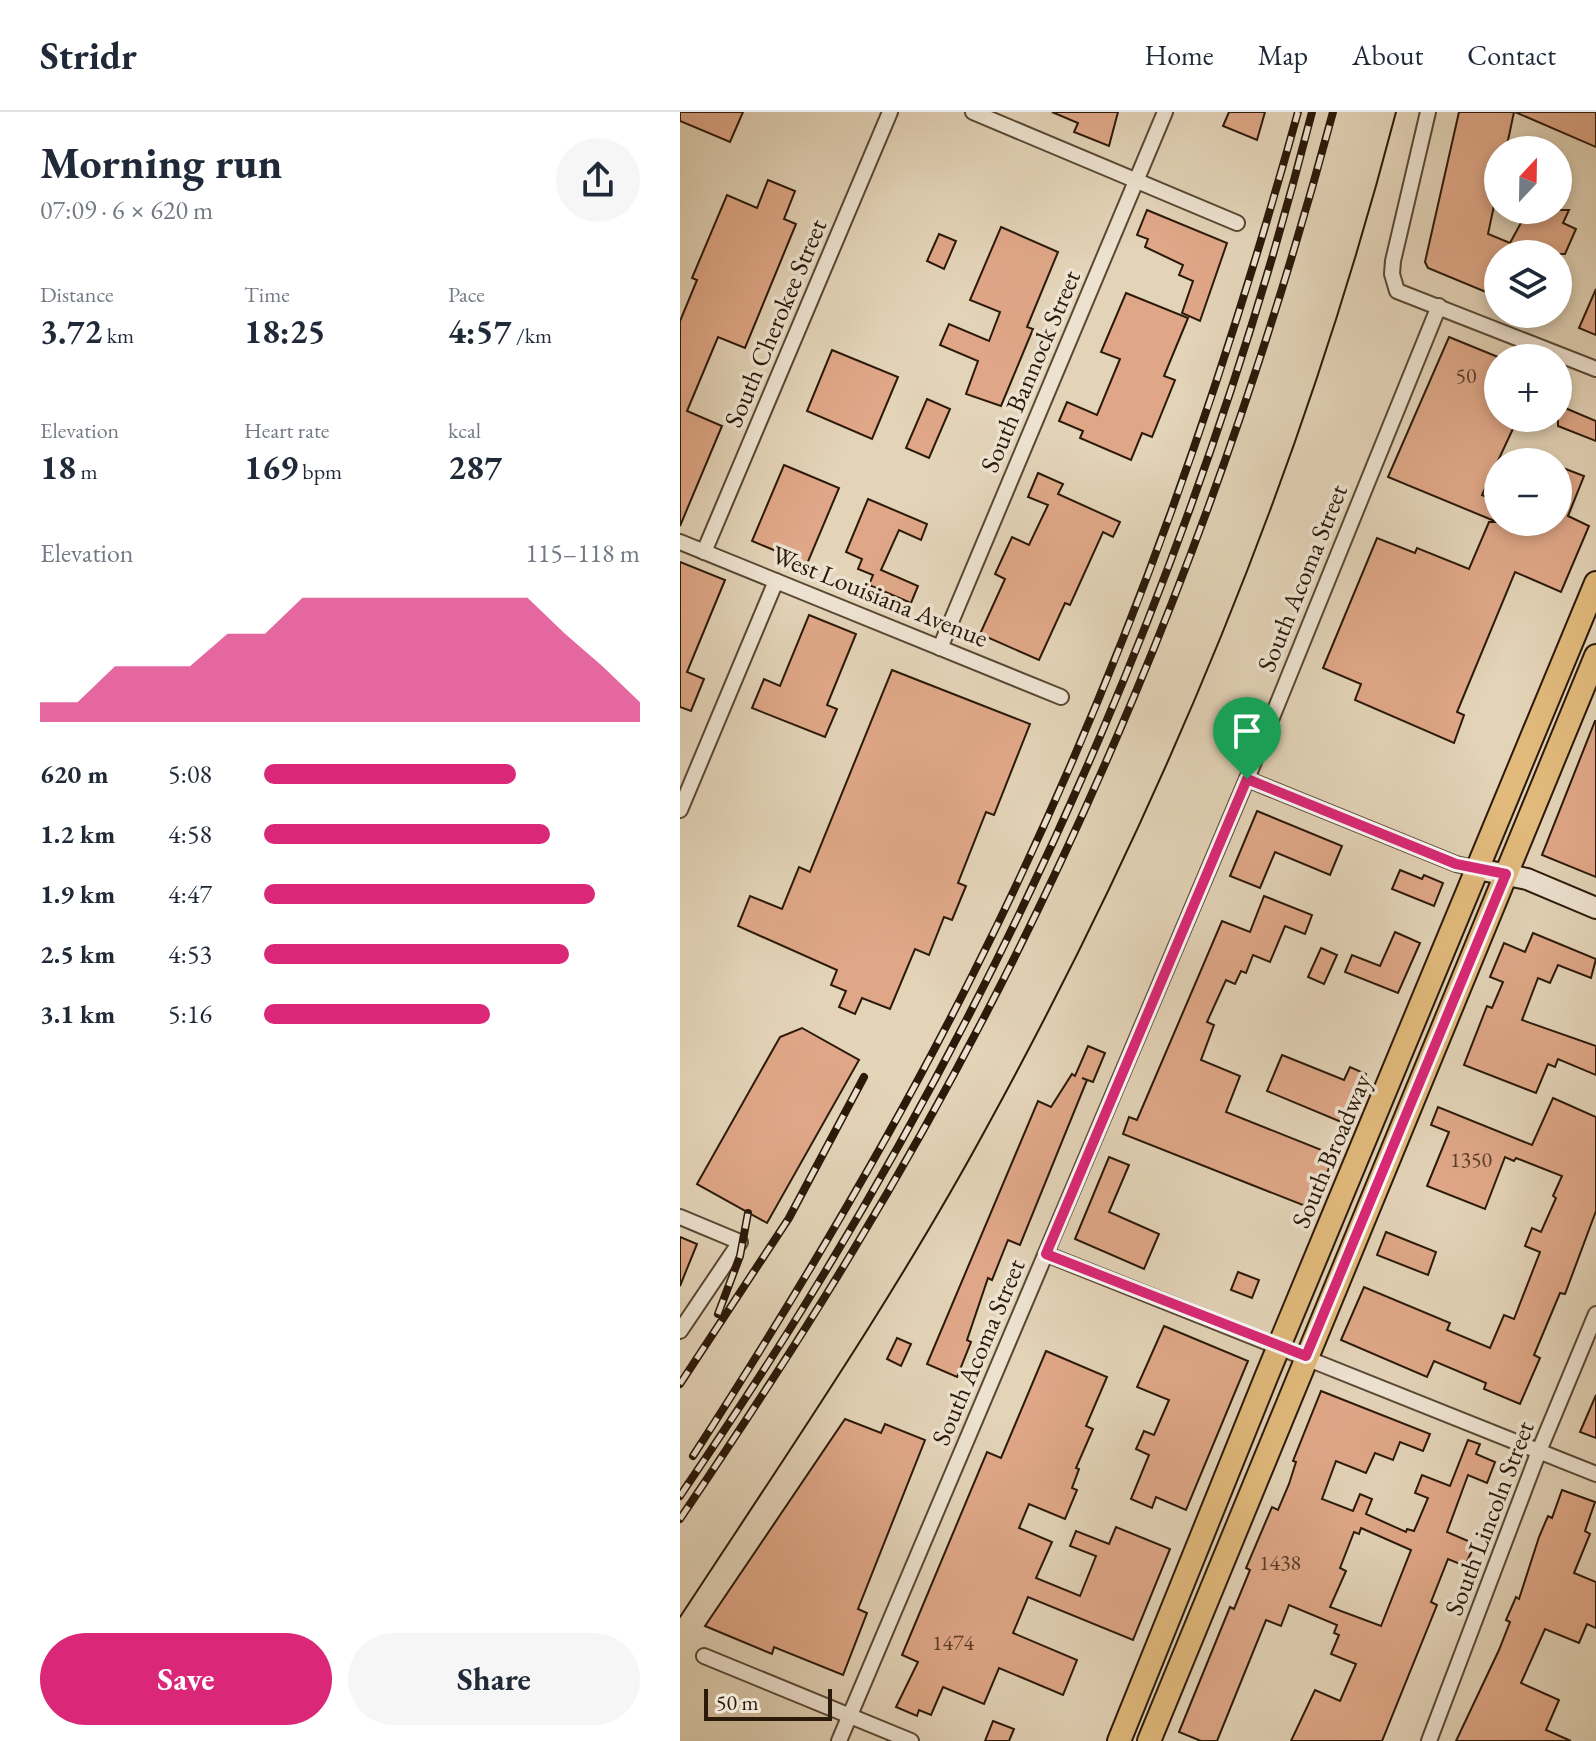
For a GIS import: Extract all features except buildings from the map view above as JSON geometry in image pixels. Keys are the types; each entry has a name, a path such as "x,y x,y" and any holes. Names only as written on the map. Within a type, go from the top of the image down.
{"main road":[{"path":"1119,1741 1292,1350 1492,872 1596,583"},
{"path":"1492,872 1596,656"},
{"path":"1149,1741 1292,1350"}],"street":[{"name":"South Cherokee Street","path":"704,552 890,112"},
{"path":"973,112 1237,223"},
{"name":"South Bannock Street","path":"940,648 1165,112"},
{"path":"1428,112 1392,274 1394,284 1403,295 1439,306 1596,369"},
{"name":"South Acoma Street","path":"839,1741 1247,779 1439,306"},
{"name":"West Louisiana Avenue","path":"680,542 1061,697"},
{"path":"680,810 776,581"},
{"path":"1247,779 1456,864 1527,879 1596,908"},
{"path":"680,1217 740,1242 680,1331"},
{"path":"1046,1254 1596,1474"},
{"name":"South Lincoln Street","path":"1429,1741 1539,1451 1596,1314"},
{"path":"704,1656 911,1741"}],"tram line":[{"path":"680,1617 916,1251 988,1125 1113,881 1170,757 1273,503 1359,244 1396,112"}],"railway":[{"path":"693,1456 768,1338 875,1158 941,1036 1024,870 1071,765 1157,551 1232,333 1298,112"},
{"path":"680,1496 784,1339 882,1175 961,1031 1034,884 1101,734 1163,581 1219,427 1268,270 1312,112"},
{"path":"680,1519 854,1249 1004,979 1071,839 1134,697 1191,553 1291,260 1333,112"},
{"path":"680,1384 789,1218 864,1077"},
{"path":"718,1314 740,1256 748,1213"}],"route":[{"path":"1247,779 1456,864 1506,874 1306,1356 1046,1254 1247,779"}]}
